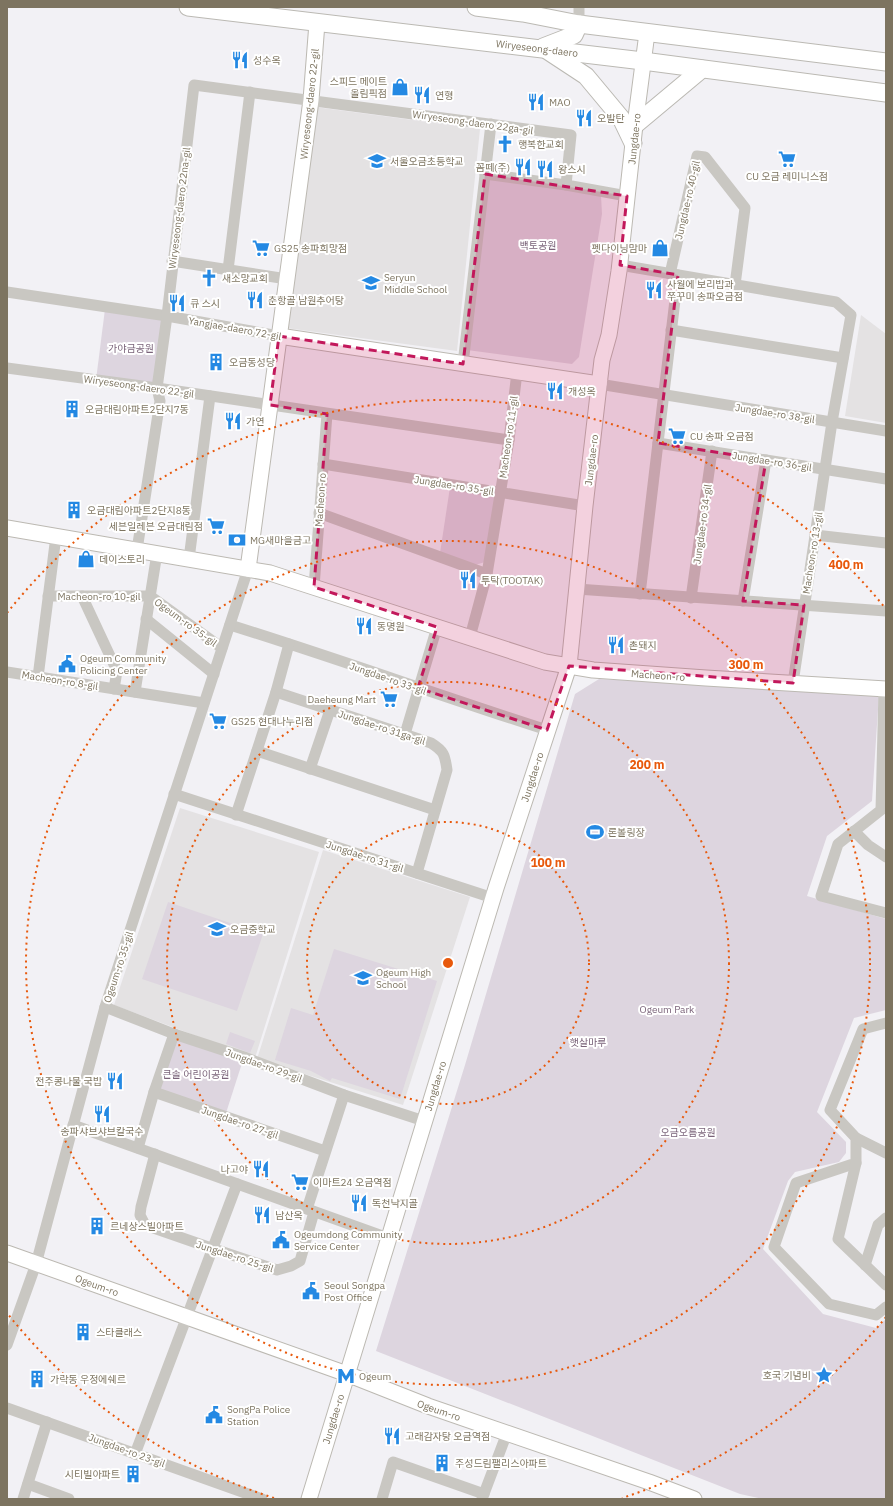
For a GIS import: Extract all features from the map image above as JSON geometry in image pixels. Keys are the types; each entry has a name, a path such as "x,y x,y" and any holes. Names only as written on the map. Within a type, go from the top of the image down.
{"main road":[{"name":"Wiryeseong-daero","path":"188,7 286,13 317,23 643,60 886,93"},
{"path":"476,7 579,24 886,62"},
{"path":"537,48 539,41 546,35 547,30 540,17"},
{"name":"Wiryeseong-daero 22-gil","path":"248,569 311,100 317,23"},
{"path":"537,48 574,35 579,24"},
{"name":"Jungdae-ro","path":"308,1499 493,898 569,666 599,384 602,360 609,335 620,265 633,142 647,33"},
{"path":"537,48 586,76 621,118 633,142"},
{"path":"635,125 702,69"},
{"name":"Yangjae-daero 72-gil","path":"279,336 599,384"},
{"name":"Macheon-ro","path":"7,528 270,573 545,662 593,670 885,689"},
{"name":"Ogeum-ro","path":"7,1253 347,1374 428,1406 694,1499"}],"street":[{"path":"579,7 579,24"},
{"name":"Wiryeseong-daero 22na-gil","path":"157,388 194,85 311,100"},
{"path":"228,270 250,92"},
{"name":"Wiryeseong-daero 22ga-gil","path":"311,100 571,135 566,186"},
{"path":"463,364 491,124"},
{"name":"Jungdae-ro 40-gil","path":"674,274 697,156 705,157 745,208 735,285"},
{"path":"485,174 627,196"},
{"path":"172,261 287,279"},
{"path":"620,265 836,302 851,315 832,422"},
{"path":"640,594 671,330 674,274"},
{"name":"Yangjae-daero 72-gil","path":"7,292 167,316 279,336"},
{"path":"671,330 843,358"},
{"name":"Wiryeseong-daero 22-gil","path":"7,368 157,388 509,440"},
{"name":"Macheon-ro 11-gil","path":"470,638 487,574 509,440 517,372"},
{"name":"Jungdae-ro 38-gil","path":"599,384 886,431"},
{"path":"137,550 160,401 157,388"},
{"path":"189,559 210,396"},
{"name":"Macheon-ro","path":"314,587 327,414"},
{"name":"Macheon-ro 13-gil","path":"793,683 832,422"},
{"name":"Jungdae-ro 36-gil","path":"658,443 886,479"},
{"name":"Jungdae-ro 34-gil","path":"691,598 712,451"},
{"path":"742,601 766,460"},
{"name":"Jungdae-ro 35-gil","path":"323,464 585,506"},
{"path":"319,513 487,574"},
{"path":"815,535 886,543"},
{"path":"38,677 56,536"},
{"name":"Macheon-ro 10-gil","path":"135,692 157,553"},
{"name":"Ogeum-ro 35-gil","path":"7,1344 9,1330 36,1264 105,1007 248,569"},
{"path":"576,589 886,611"},
{"name":"Macheon-ro 10-gil","path":"48,596 150,596"},
{"path":"82,596 117,672 114,689"},
{"name":"Ogeum-ro 35-gil","path":"150,596 222,648"},
{"name":"Ogeum-ro 35-gil","path":"146,619 214,674"},
{"name":"Jungdae-ro 33-gil","path":"230,625 547,730"},
{"path":"405,734 437,627"},
{"path":"236,815 276,692 289,644"},
{"name":"Macheon-ro 8-gil","path":"7,672 204,703"},
{"path":"885,689 881,810 838,844 821,896 886,913"},
{"name":"Jungdae-ro 31ga-gil","path":"276,692 405,734 431,743 441,749 445,758 447,770 417,873"},
{"name":"Jungdae-ro 31ga-gil","path":"310,769 330,710"},
{"path":"257,751 435,810"},
{"name":"Jungdae-ro 31-gil","path":"174,794 493,898"},
{"path":"854,831 868,845 886,857"},
{"name":"Jungdae-ro 29-gil","path":"105,1007 174,1034 344,1095 424,1121"},
{"path":"886,1023 863,1029 830,1110 856,1138 886,1153"},
{"path":"138,1148 154,1092 174,1034"},
{"name":"Jungdae-ro 27-gil","path":"154,1092 325,1151"},
{"name":"Jungdae-ro 25-gil","path":"155,1154 140,1207 140,1215 145,1225 277,1270 290,1266 300,1261 325,1151 344,1095"},
{"path":"73,1125 388,1238"},
{"path":"856,1138 856,1163 838,1239 886,1285"},
{"path":"856,1163 796,1183 774,1247 829,1304 876,1315 886,1307"},
{"path":"135,1454 186,1317 214,1249 237,1184"},
{"path":"865,1265 878,1225 886,1218"},
{"name":"Jungdae-ro 23-gil","path":"7,1408 135,1454 245,1496 262,1499"},
{"path":"24,1499 47,1422"},
{"path":"383,1499 393,1462 483,1497 507,1433"},
{"path":"28,1484 69,1499"}],"highlighted area":[{"path":"485,174 627,196 620,265 678,275 658,443 766,460 743,601 804,605 793,683 569,666 547,730 418,688 437,627 314,587 327,414 270,405 279,336 463,364"}],"shaded area":[{"path":"315,107 480,129 457,351 286,328"},
{"path":"861,315 886,334 886,423 845,416"},
{"name":"오금중학교","path":"180,808 319,852 255,1058 114,1005"},
{"name":"Ogeum High School","path":"323,850 470,897 403,1105 257,1059"}],"green space":[{"name":"백토공원","path":"488,177 601,195 602,214 579,357 572,364 467,350"},
{"name":"가야금공원","path":"105,309 167,316 157,388 96,380"},
{"path":"450,487 496,494 485,562 475,565 440,553"},
{"name":"Ogeum Park","path":"599,679 879,694 872,801 827,836 807,896 886,919 886,1010 854,1018 817,1112 846,1142 846,1153 839,1162 795,1172 788,1181 763,1249 823,1314 876,1328 886,1319 886,1499 763,1499 740,1494 376,1351 465,1065 575,694"},
{"path":"168,902 263,934 237,1011 142,979"},
{"path":"334,949 437,981 400,1099 332,1078 330,1081 311,1071 275,1060 291,1008 313,1015"},
{"path":"230,1032 255,1041 250,1053 226,1044"},
{"name":"큰솔 어린이공원","path":"176,1037 243,1060 226,1113 158,1092"}],"place":[{"name":"성수옥","path":"240,60"},
{"name":"스피드 메이트 올림픽점","path":"400,87"},
{"name":"연형","path":"422,95"},
{"name":"MAO","path":"536,102"},
{"name":"오발탄","path":"584,118"},
{"name":"행복한교회","path":"505,144"},
{"name":"CU 오금 레미니스점","path":"787,159"},
{"name":"서울오금초등학교","path":"377,161"},
{"name":"꼼떼(주)","path":"523,167"},
{"name":"왕스시","path":"545,169"},
{"name":"GS25 송파희망점","path":"261,248"},
{"name":"펫다이닝맘마","path":"660,248"},
{"name":"새소망교회","path":"209,278"},
{"name":"Seryun Middle School","path":"371,283"},
{"name":"사월에 보리밥과 쭈꾸미 송파오금점","path":"654,290"},
{"name":"춘항골 남원추어탕","path":"255,300"},
{"name":"큐 스시","path":"177,303"},
{"name":"오금동성당","path":"216,362"},
{"name":"개성옥","path":"555,391"},
{"name":"오금대림아파트2단지7동","path":"72,409"},
{"name":"가연","path":"233,421"},
{"name":"CU 송파 오금점","path":"677,436"},
{"name":"오금대림아파트2단지8동","path":"74,510"},
{"name":"세븐일레븐 오금대림점","path":"216,526"},
{"name":"MG새마을금고","path":"237,540"},
{"name":"데이스토리","path":"86,559"},
{"name":"투탁(TOOTAK)","path":"468,580"},
{"name":"동명원","path":"364,626"},
{"name":"촌돼지","path":"616,645"},
{"name":"Ogeum Community Policing Center","path":"67,664"},
{"name":"Daeheung Mart","path":"389,699"},
{"name":"GS25 현대나누리점","path":"218,721"},
{"name":"론볼링장","path":"595,832"},
{"name":"오금중학교","path":"217,929"},
{"name":"Ogeum High School","path":"363,978"},
{"name":"전주콩나물 국밥","path":"115,1081"},
{"name":"송파샤브샤브칼국수","path":"102,1114"},
{"name":"나고야","path":"261,1169"},
{"name":"이마트24 오금역점","path":"300,1182"},
{"name":"독천낙지골","path":"359,1203"},
{"name":"남산옥","path":"262,1215"},
{"name":"르네상스빌아파트","path":"97,1226"},
{"name":"Ogeumdong Community Service Center","path":"281,1240"},
{"name":"Seoul Songpa Post Office","path":"311,1291"},
{"name":"스타클래스","path":"83,1332"},
{"name":"호국 기념비","path":"824,1375"},
{"name":"Ogeum","path":"346,1376"},
{"name":"가락동 우정에쉐르","path":"37,1379"},
{"name":"SongPa Police Station","path":"214,1415"},
{"name":"고래감자탕 오금역점","path":"392,1436"},
{"name":"주성드림팰리스아파트","path":"442,1463"},
{"name":"시티빌아파트","path":"133,1474"}],"park label":[{"name":"햇살마루","path":"588,1042"},
{"name":"오금오름공원","path":"688,1132"}]}
